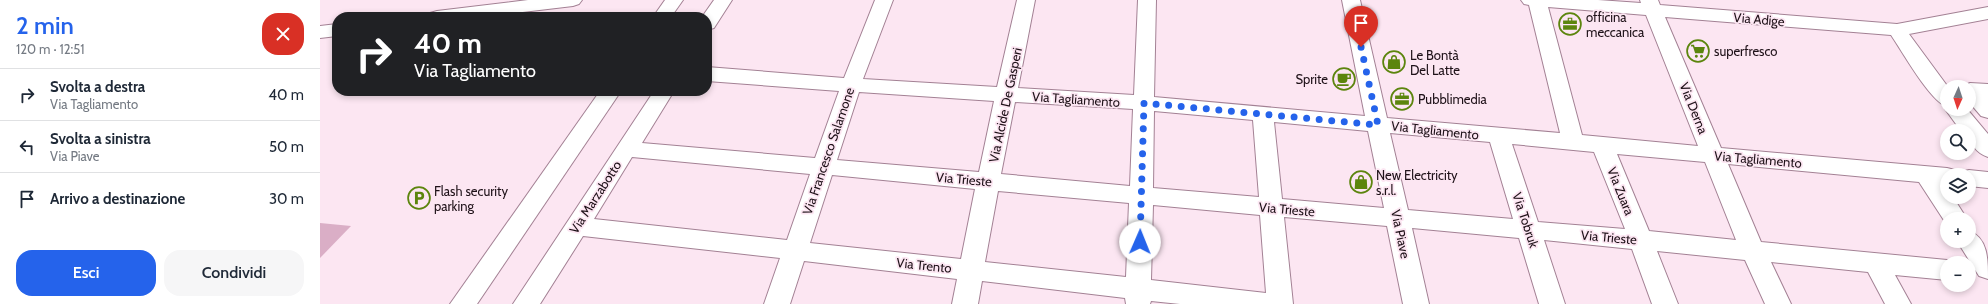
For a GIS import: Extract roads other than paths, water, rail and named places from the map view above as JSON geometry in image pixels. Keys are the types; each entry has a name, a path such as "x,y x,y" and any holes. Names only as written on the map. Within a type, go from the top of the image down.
{"street":[{"path":"477,12 573,0"},
{"path":"666,12 674,0"},
{"path":"712,16 723,0"},
{"name":"Via Francesco Salamone","path":"777,304 851,85 884,0"},
{"name":"Via Alcide De Gasperi","path":"965,304 988,181 1008,95 1026,0"},
{"path":"1139,296 1140,195 1147,0"},
{"name":"Via Piave","path":"1351,0 1416,304"},
{"path":"1533,0 1573,142"},
{"name":"Via Adige","path":"1533,0 1651,5 1897,30 1988,13"},
{"name":"Via Derna","path":"1651,5 1712,154 1778,304"},
{"path":"1897,30 1940,90"},
{"path":"320,32 332,31"},
{"name":"Via Tagliamento","path":"712,74 851,85 1144,103 1499,137 1712,154 1936,175"},
{"path":"1988,91 1970,90 1988,111"},
{"path":"463,304 608,96"},
{"name":"Via Marzabotto","path":"526,304 661,96"},
{"path":"1263,114 1280,304"},
{"path":"1961,116 1988,149"},
{"name":"Via Tobruk","path":"1499,137 1552,304"},
{"name":"Via Zuara","path":"1602,145 1641,240 1665,304"},
{"name":"Via Trieste","path":"626,149 1753,250 1940,269"},
{"path":"1936,175 1952,212"},
{"path":"1976,179 1988,180"},
{"name":"Via Trento","path":"576,226 972,270 1139,296 1272,304"},
{"path":"1974,248 1988,269"},
{"path":"1876,263 1898,304"},
{"path":"1976,274 1988,275"}],"place":[{"name":"officina meccanica","path":"1570,24"},
{"name":"superfresco","path":"1698,51"},
{"name":"Le Bontà Del Latte","path":"1394,62"},
{"name":"Sprite","path":"1344,79"},
{"name":"Pubblimedia","path":"1402,99"},
{"name":"New Electricity s.r.l.","path":"1361,182"},
{"name":"Flash security parking","path":"419,198"}]}
